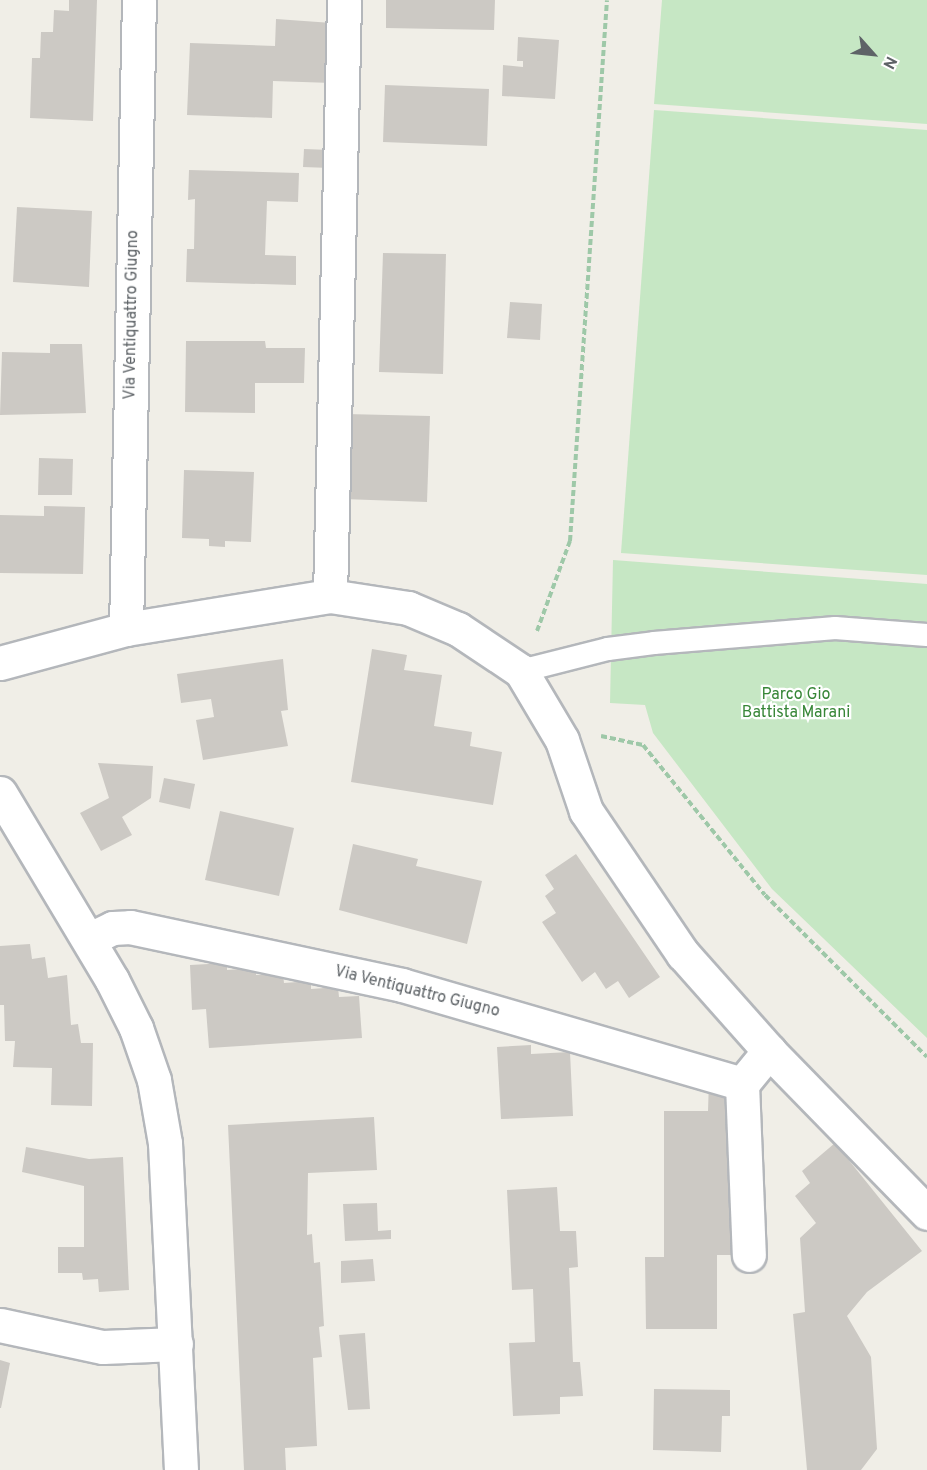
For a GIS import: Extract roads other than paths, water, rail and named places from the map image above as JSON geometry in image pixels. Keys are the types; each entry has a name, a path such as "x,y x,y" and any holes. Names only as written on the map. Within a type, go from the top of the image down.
{"street":[{"name":"Via Ventiquattro Giugno","path":"126,629 139,0"},
{"path":"330,596 344,0"},
{"path":"0,663 126,629 330,596 408,608 458,628 521,671 562,740 586,811 683,954 769,1051 927,1213"},
{"path":"0,793 90,939 136,1028 154,1080 165,1143 181,1470"},
{"name":"Via Ventiquattro Giugno","path":"90,939 113,928 130,927 402,985 742,1084"},
{"path":"749,1255 742,1084 769,1051"},
{"path":"0,1325 103,1347 176,1344"}],"lane":[{"path":"521,671 608,649 654,643 836,628 927,635"}],"park label":[{"name":"Parco Gio Battista Marani","path":"796,704"}]}
